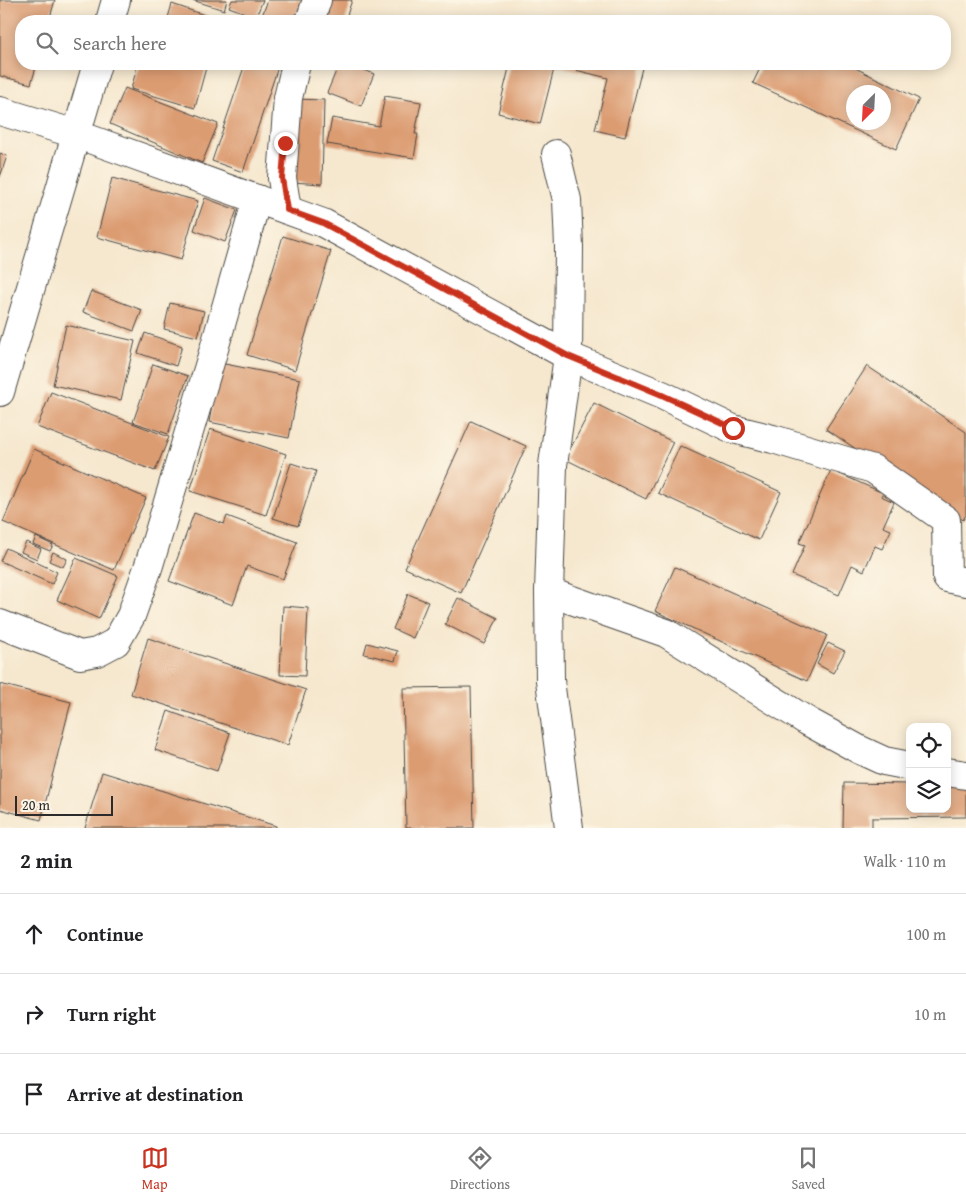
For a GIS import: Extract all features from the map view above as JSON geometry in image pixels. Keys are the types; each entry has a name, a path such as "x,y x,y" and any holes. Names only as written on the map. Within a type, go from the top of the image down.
{"street":[{"path":"112,15 116,0"},
{"path":"312,15 317,0"},
{"path":"0,392 95,70"},
{"path":"287,210 282,178 288,98 295,70"},
{"path":"0,111 76,134 323,223 568,356 662,395 733,428 873,469 946,520 947,578 966,582"},
{"path":"556,154 567,200 569,247 568,356 553,465 549,592 550,680 569,828"},
{"path":"0,624 80,655 97,652 116,642 131,616 149,565 214,349 256,199"},
{"path":"549,592 666,633 807,721 884,761 906,765"},
{"path":"951,773 966,775"}],"building":[{"path":"0,0 55,0 51,15 15,15 15,70 35,70 31,84 0,76"},
{"path":"192,0 227,0 224,10"},
{"path":"232,0 263,0 257,15 251,15 229,7"},
{"path":"268,0 302,0 296,15 262,15"},
{"path":"325,0 352,0 347,15 320,15"},
{"path":"172,4 204,15 169,15"},
{"path":"136,70 205,70 195,108 131,89"},
{"path":"243,70 277,70 243,172 212,161"},
{"path":"337,70 364,70 374,74 361,106 327,93"},
{"path":"509,70 554,70 540,124 498,113"},
{"path":"575,70 642,70 625,137 595,130 608,78"},
{"path":"759,70 859,70 890,85 846,85 846,126 753,83"},
{"path":"891,85 919,99 896,149 855,130 891,130"},
{"path":"125,88 218,124 202,163 110,124"},
{"path":"385,96 421,102 415,134 418,134 414,158 327,144 332,118 379,126"},
{"path":"295,99 324,100 322,184 292,182"},
{"path":"0,153 7,156 0,177"},
{"path":"112,178 198,201 181,260 97,237"},
{"path":"205,198 237,210 225,242 194,230"},
{"path":"283,236 331,251 295,370 247,355"},
{"path":"91,291 142,310 134,331 83,312"},
{"path":"170,303 204,311 198,337 164,329"},
{"path":"66,325 135,341 121,400 53,385"},
{"path":"145,333 182,346 176,366 138,353"},
{"path":"220,363 300,379 289,438 209,422"},
{"path":"153,364 188,376 168,434 133,422"},
{"path":"867,366 966,432 966,515 963,520 826,429"},
{"path":"51,392 169,437 155,471 37,427"},
{"path":"594,403 673,442 646,499 565,459"},
{"path":"471,421 526,446 461,593 405,568"},
{"path":"210,429 286,454 266,515 190,491"},
{"path":"680,446 781,492 759,540 658,493"},
{"path":"34,449 146,498 114,570 3,522"},
{"path":"291,463 316,471 298,526 273,518"},
{"path":"831,470 883,493 881,496 894,502 883,527 891,530 882,549 875,546 864,571 852,565 839,595 792,575 805,545 799,543"},
{"path":"194,513 224,524 227,516 297,542 283,579 247,566 233,605 169,581"},
{"path":"36,537 53,545 50,551 33,544"},
{"path":"26,542 41,549 37,559 21,552"},
{"path":"6,548 57,572 52,584 0,561"},
{"path":"53,552 67,559 63,567 49,561"},
{"path":"76,558 118,576 99,619 57,600"},
{"path":"675,567 827,635 807,681 655,611"},
{"path":"408,594 428,602 413,638 393,629"},
{"path":"458,598 498,618 484,644 445,624"},
{"path":"283,606 308,608 305,676 280,675"},
{"path":"148,638 306,690 288,745 131,694"},
{"path":"367,643 398,651 395,661 364,654"},
{"path":"828,643 845,651 833,673 817,664"},
{"path":"0,684 71,702 41,820 0,809"},
{"path":"471,687 474,828 406,828 403,688"},
{"path":"168,711 230,733 217,771 155,750"},
{"path":"102,772 276,826 276,828 85,828"},
{"path":"844,783 906,784 906,813 951,813 951,784 966,784 966,817 872,818 872,828 843,828"}],"route":[{"path":"285,143 282,178 287,210 323,223 568,356 662,395 733,428"}]}
